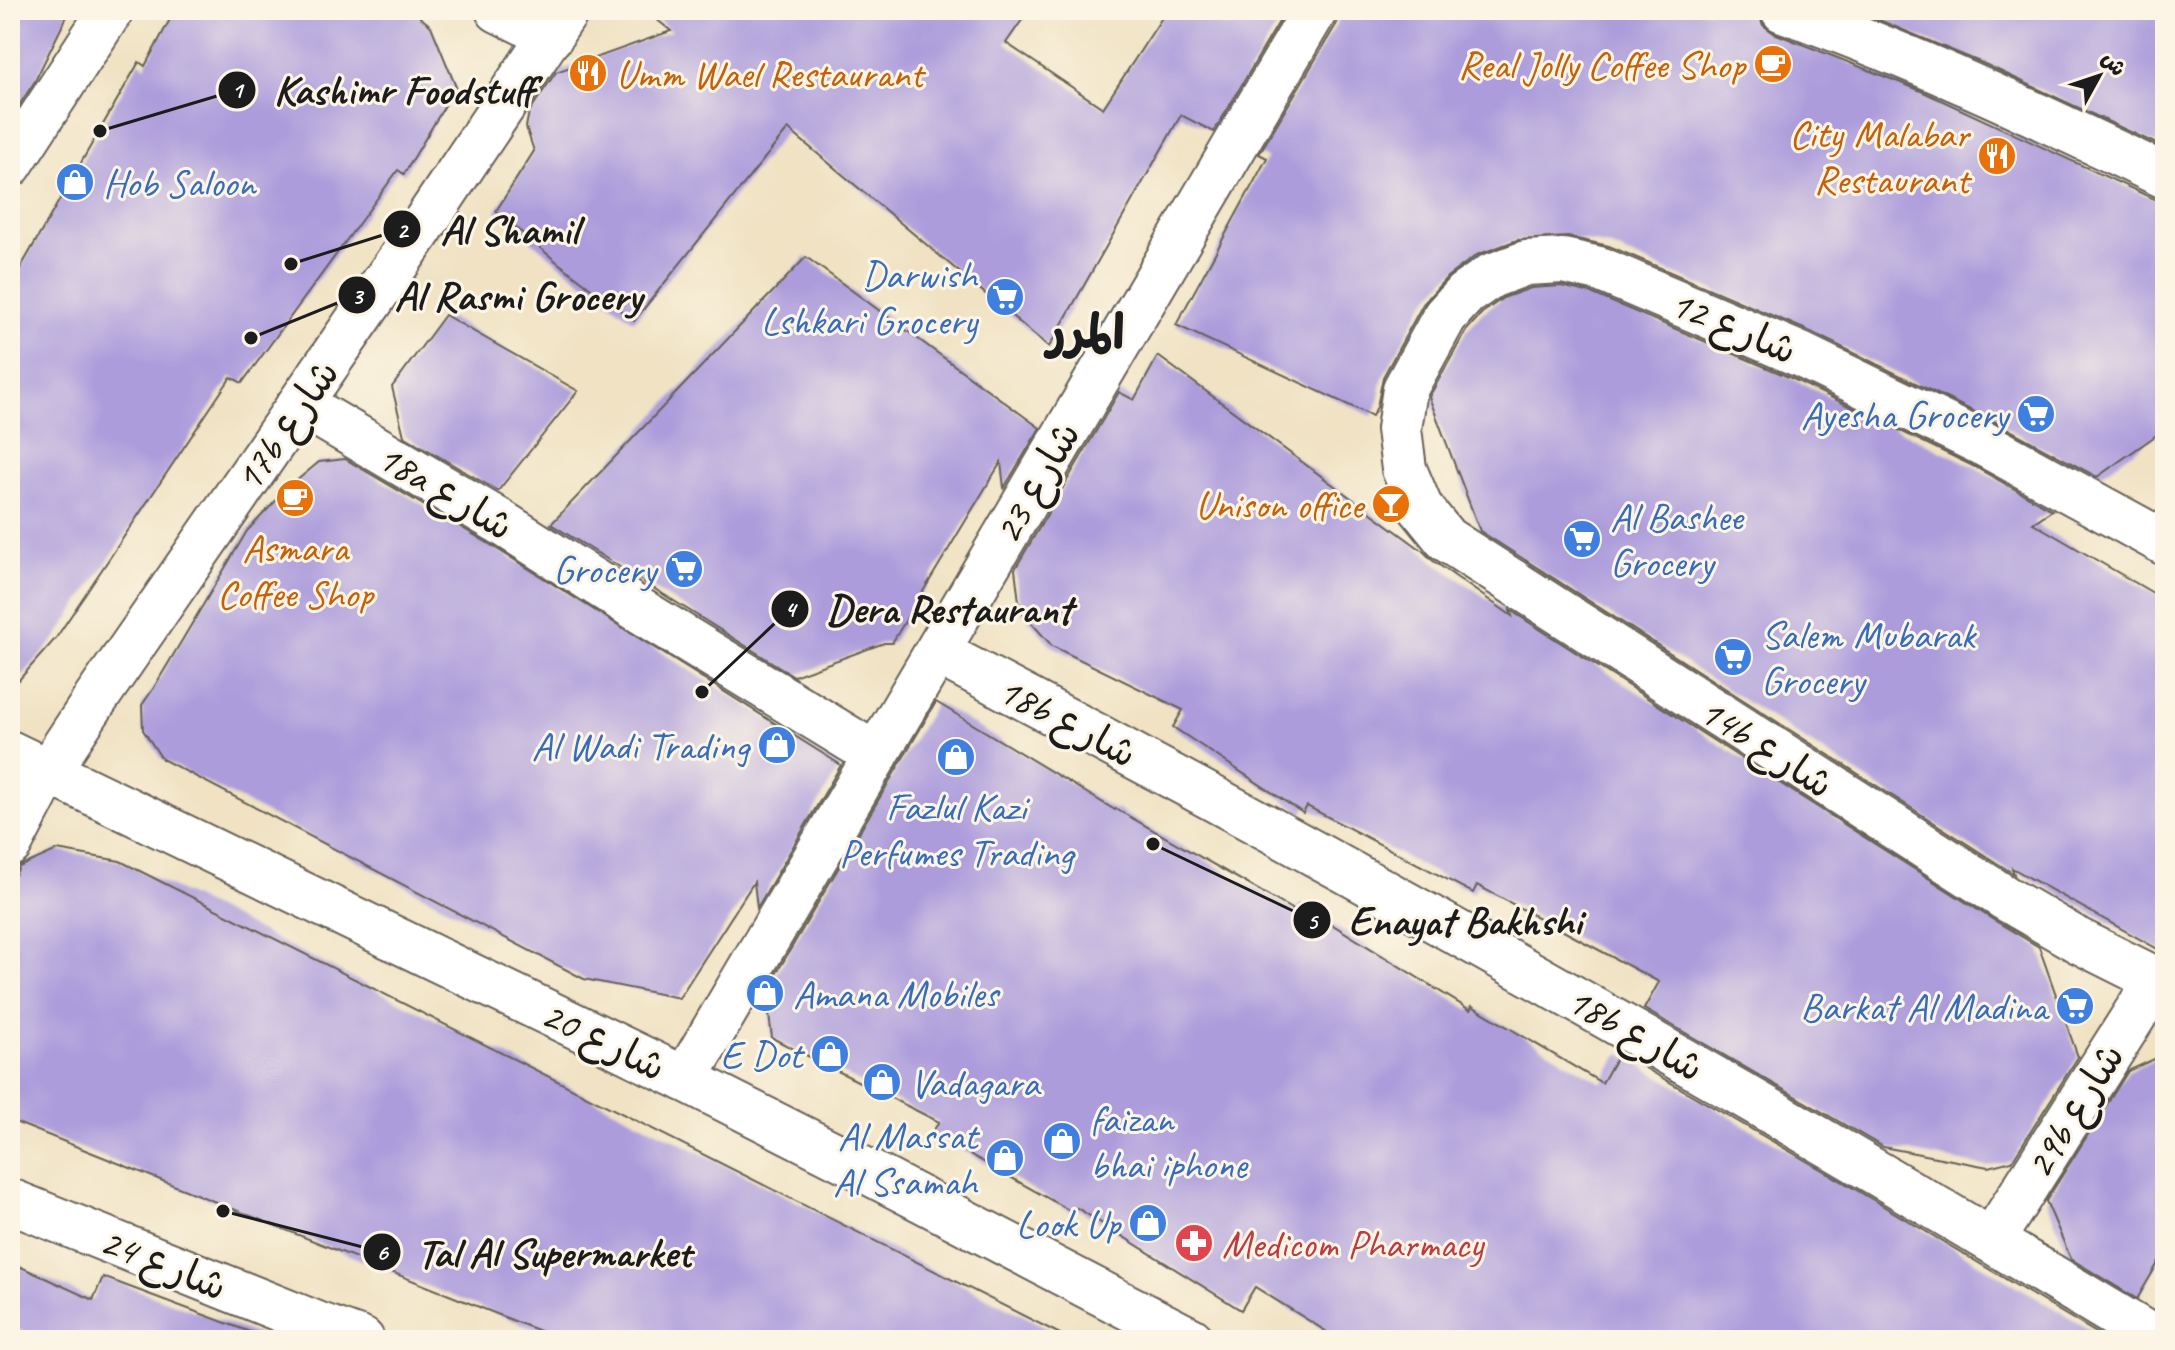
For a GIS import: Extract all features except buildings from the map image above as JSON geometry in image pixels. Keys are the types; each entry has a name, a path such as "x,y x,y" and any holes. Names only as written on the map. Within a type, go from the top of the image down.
{"street":[{"path":"10,165 111,10"},
{"path":"498,10 559,23"},
{"name":"شارع 23","path":"685,1079 1315,10"},
{"path":"1783,10 1923,64 2165,176"},
{"name":"17b شارع","path":"10,844 29,762 113,674 301,404 559,23"},
{"name":"شارع 12","path":"1404,469 1399,429 1405,389 1445,316 1465,294 1491,276 1526,263 1563,261 1599,269 1816,362 2161,530"},
{"name":"18a شارع","path":"301,404 499,521 876,755"},
{"name":"14b شارع","path":"1404,469 1420,507 1446,539 2005,898 2079,941 2161,982"},
{"name":"18b شارع","path":"937,652 1135,755 1492,951 1992,1240 2157,1340"},
{"name":"شارع 20","path":"29,762 685,1079 1191,1340"},
{"name":"29b شارع","path":"1992,1240 2161,982"},
{"name":"شارع 24","path":"10,1201 314,1332 362,1340"}],"place":[{"name":"Real Jolly Coffee Shop","path":"1773,64"},
{"name":"Umm Wael Restaurant","path":"588,73"},
{"name":"Kashimr Foodstuff","path":"100,131"},
{"name":"City Malabar Restaurant","path":"1997,156"},
{"name":"Hob Saloon","path":"75,182"},
{"name":"Al Shamil","path":"291,264"},
{"name":"Darwish Lshkari Grocery","path":"1005,297"},
{"name":"Al Rasmi Grocery","path":"251,338"},
{"name":"Ayesha Grocery","path":"2036,414"},
{"name":"Asmara Coffee Shop","path":"295,498"},
{"name":"Unison office","path":"1391,504"},
{"name":"Al Bashee Grocery","path":"1582,539"},
{"name":"Grocery","path":"684,569"},
{"name":"Salem Mubarak Grocery","path":"1733,657"},
{"name":"Dera Restaurant","path":"702,692"},
{"name":"Al Wadi Trading","path":"777,745"},
{"name":"Fazlul Kazi Perfumes Trading","path":"956,757"},
{"name":"Enayat Bakhshi","path":"1153,844"},
{"name":"Amana Mobiles","path":"765,993"},
{"name":"Barkat Al Madina","path":"2075,1006"},
{"name":"E Dot","path":"830,1054"},
{"name":"Vadagara","path":"882,1082"},
{"name":"faizan bhai iphone","path":"1062,1141"},
{"name":"Al Massat Al Ssamah","path":"1005,1158"},
{"name":"Tal Al Supermarket","path":"223,1211"},
{"name":"Look Up","path":"1148,1223"},
{"name":"Medicom Pharmacy","path":"1194,1243"}],"district":[{"name":"المرر","path":"1086,331"}]}
